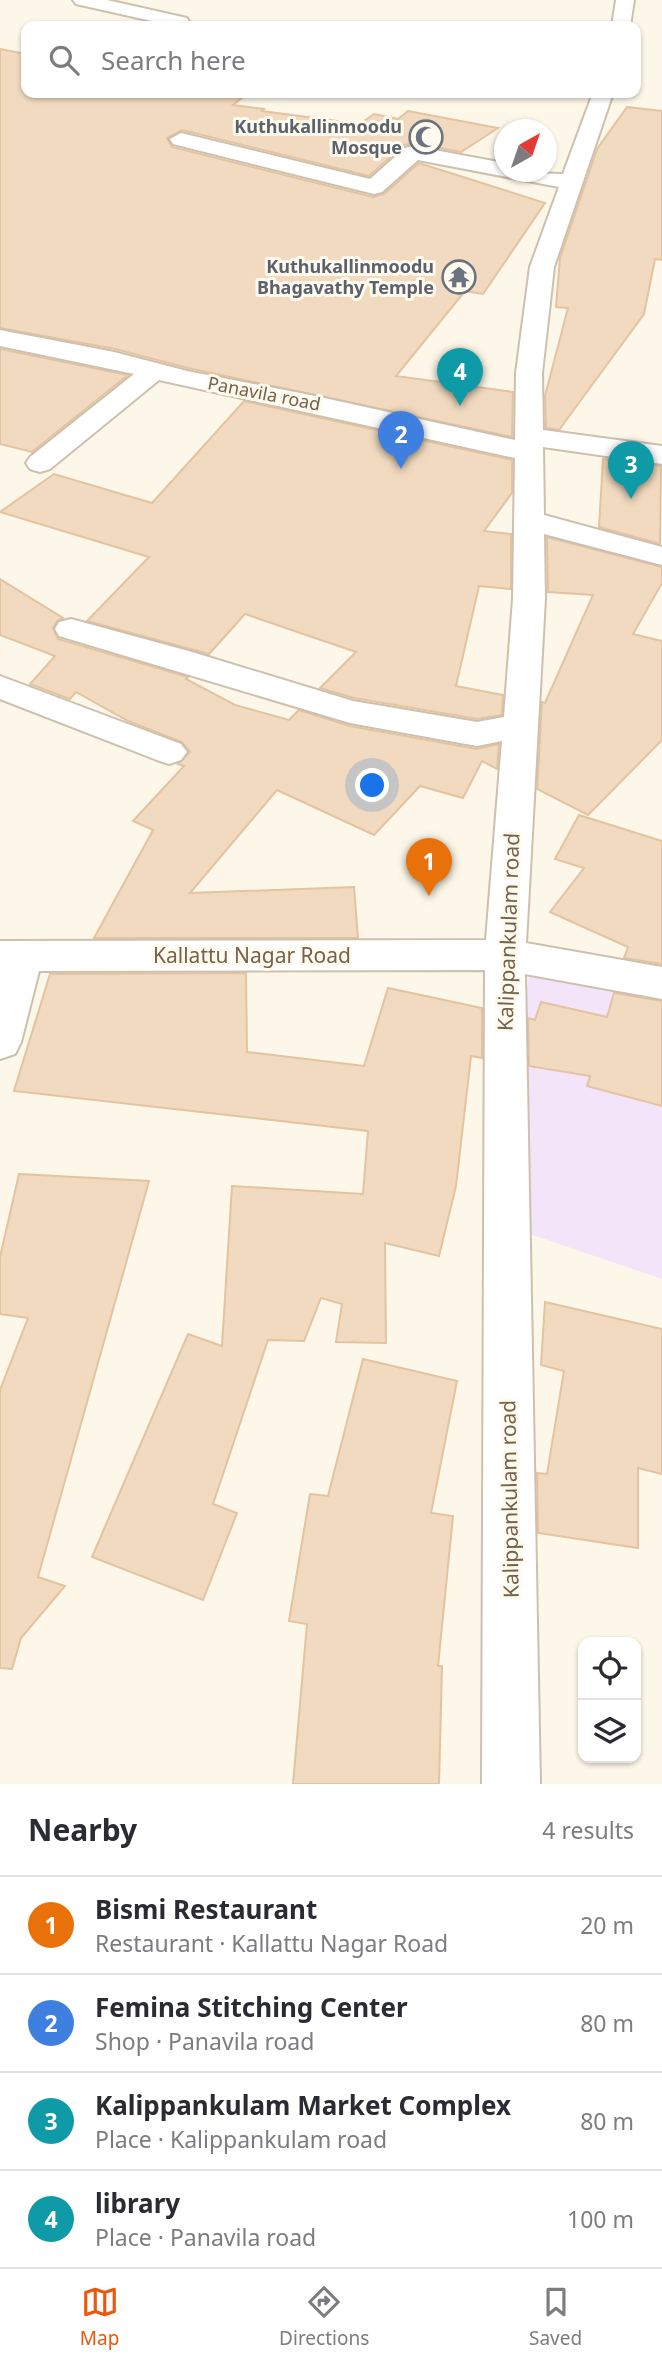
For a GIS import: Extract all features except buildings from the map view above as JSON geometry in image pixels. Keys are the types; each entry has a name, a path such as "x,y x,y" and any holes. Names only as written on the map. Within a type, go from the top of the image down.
{"street":[{"path":"82,0 176,21"},
{"path":"622,21 625,0"},
{"name":"Kalippankulam road","path":"511,1784 505,955 529,599 529,373 542,267 601,98"},
{"path":"181,139 374,187 432,139"},
{"path":"413,153 494,168"},
{"path":"557,180 570,182"},
{"name":"Panavila road","path":"2,340 528,444 662,455"},
{"path":"40,463 154,371"},
{"path":"528,520 662,556"},
{"path":"71,629 180,659 350,712 477,734 519,726"},
{"path":"0,687 169,752"},
{"name":"Kallattu Nagar Road","path":"11,956 505,955 662,983"},
{"path":"0,1042 11,956"}],"shaded area":[{"path":"529,973 630,991 662,1001 662,1279 518,1230 513,1104"}],"place":[{"name":"Kuthukallinmoodu Mosque","path":"426,137"},
{"name":"Kuthukallinmoodu Bhagavathy Temple","path":"459,277"},
{"name":"library","path":"460,406"},
{"name":"Femina Stitching Center","path":"401,469"},
{"name":"Kalippankulam Market Complex","path":"631,499"},
{"name":"Bismi Restaurant","path":"429,896"}]}
